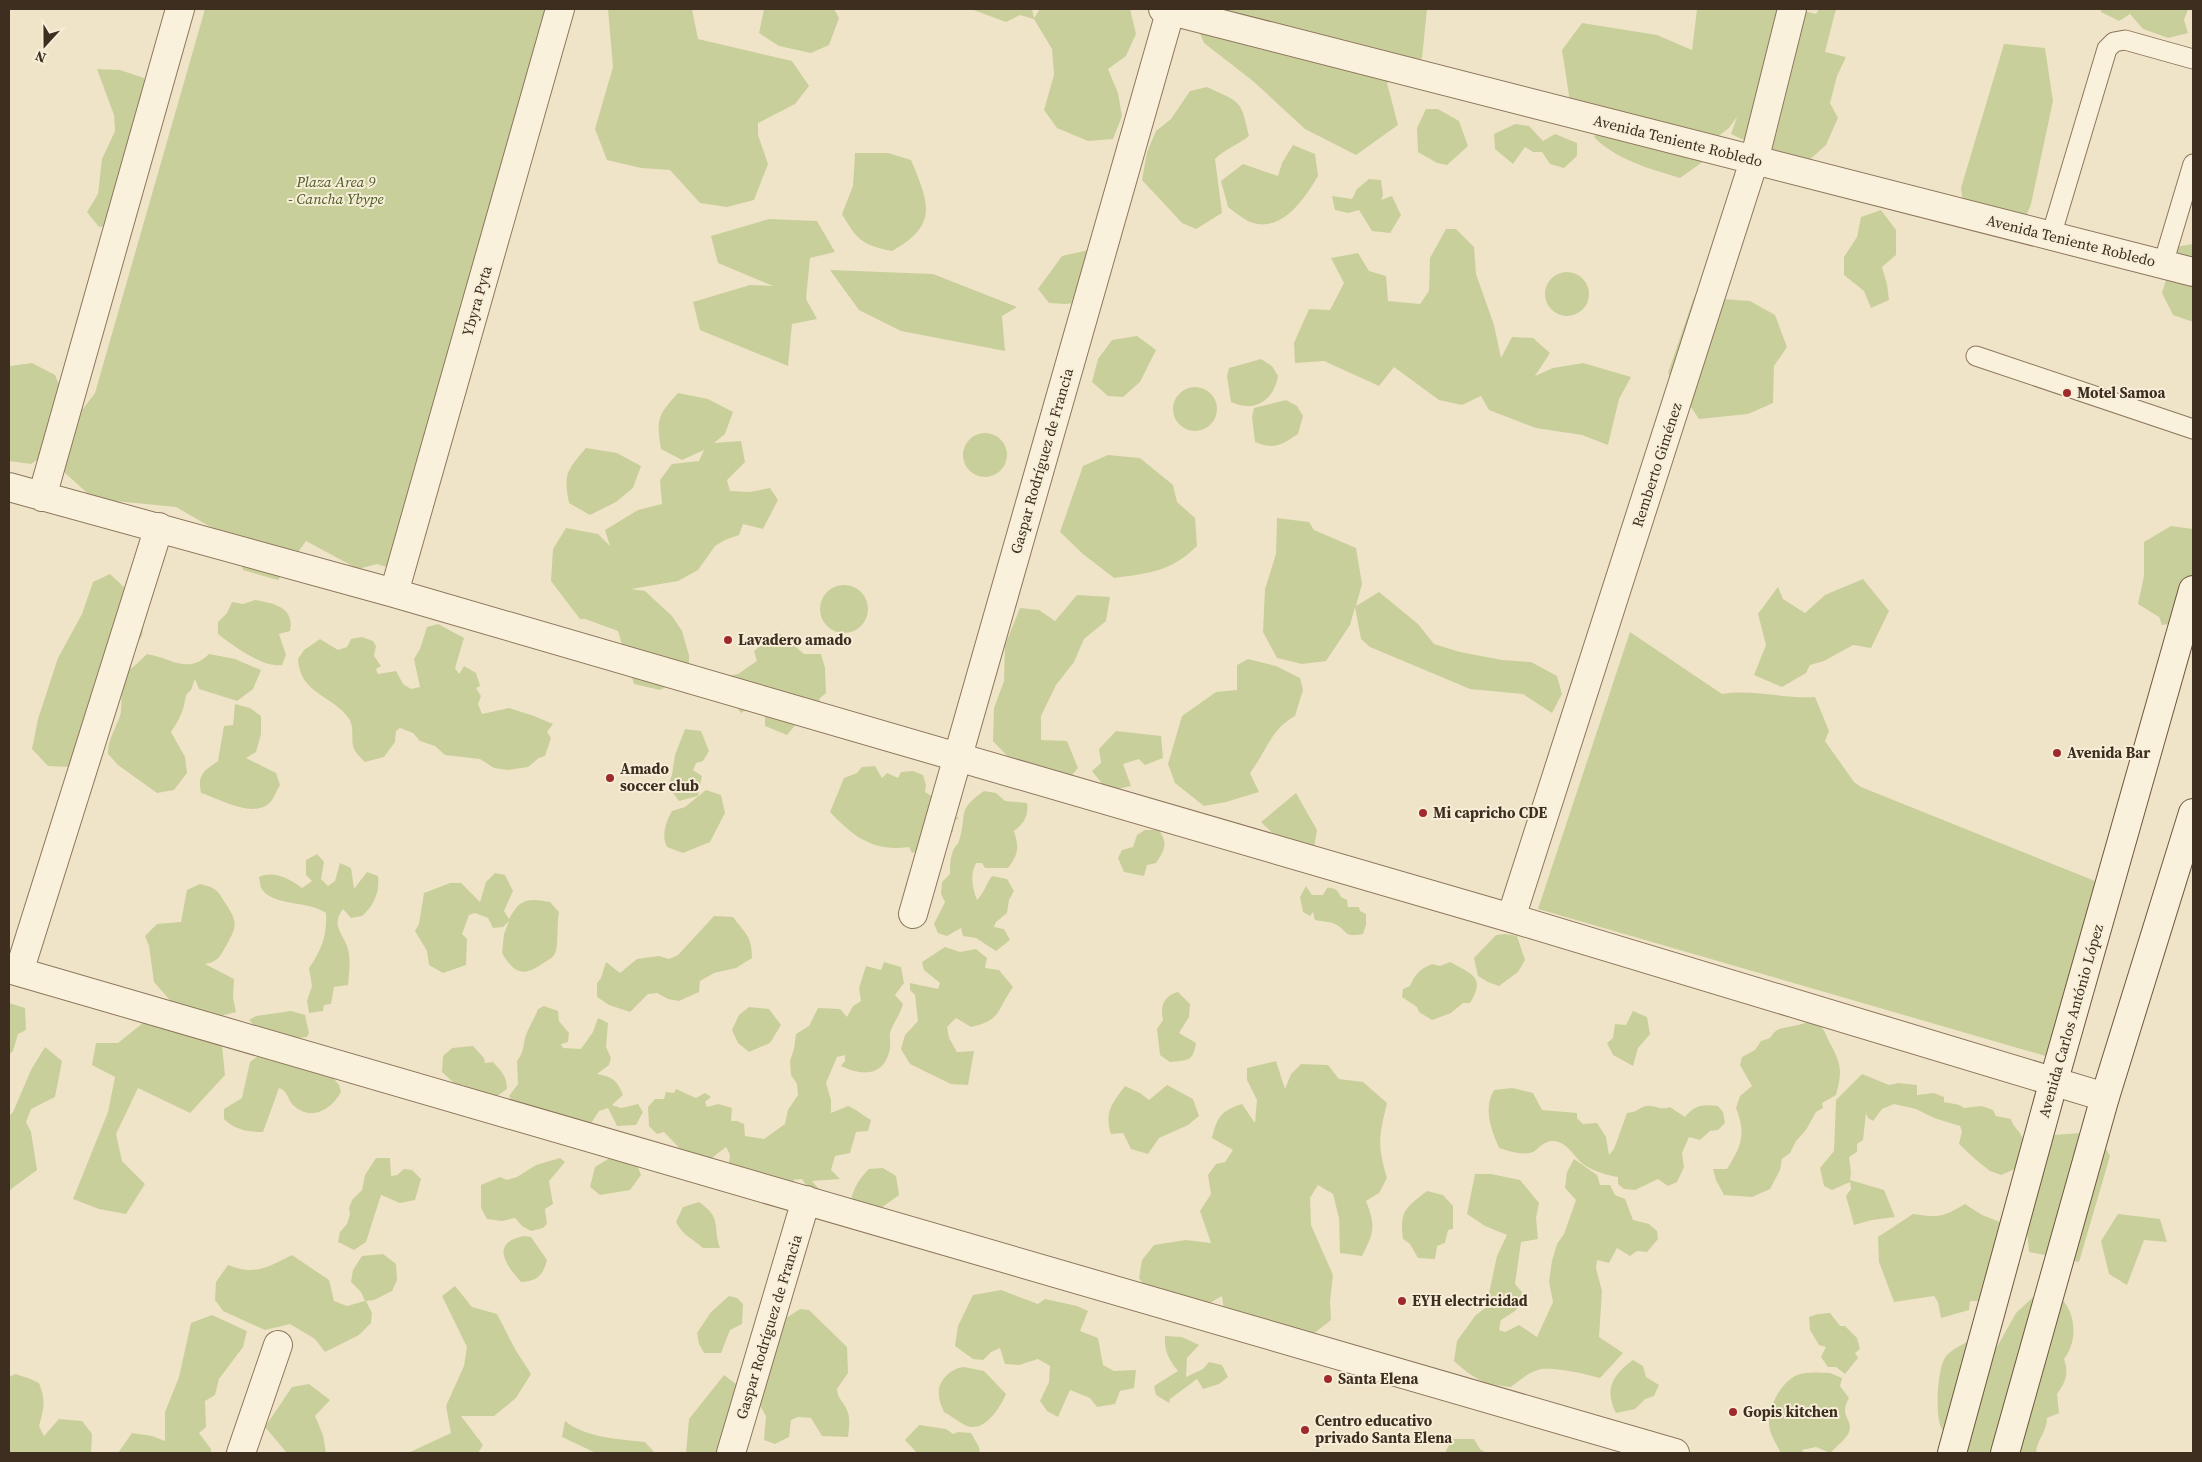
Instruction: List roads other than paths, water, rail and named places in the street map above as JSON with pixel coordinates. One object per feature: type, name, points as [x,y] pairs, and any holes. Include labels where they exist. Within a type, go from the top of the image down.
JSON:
[{"type":"street","points":[[42,497],[180,9]]},
{"type":"street","name":"Ybyra Pyta","points":[[394,593],[560,9]]},
{"type":"street","name":"Avenida Teniente Robledo","points":[[1168,9],[2193,272]]},
{"type":"street","name":"Gaspar Rodríguez de Francia","points":[[914,914],[1168,9]]},
{"type":"street","name":"Remberto Giménez","points":[[1511,918],[1754,160],[1792,9]]},
{"type":"street","points":[[9,487],[394,593],[958,757],[1511,918],[2054,1080],[2105,1097]]},
{"type":"street","points":[[159,527],[14,971],[1675,1453]]},
{"type":"street","name":"Avenida Carlos António López","points":[[1952,1453],[2054,1080],[2193,590]]},
{"type":"street","points":[[2005,1453],[2105,1097],[2193,813]]},
{"type":"street","name":"Gaspar Rodríguez de Francia","points":[[731,1453],[806,1200]]},
{"type":"street","points":[[241,1453],[278,1345]]},
{"type":"lane","points":[[2051,236],[2107,49],[2114,42],[2126,40],[2193,59]]},
{"type":"lane","points":[[2163,264],[2193,164]]},
{"type":"lane","points":[[1976,356],[2193,428]]},
{"type":"place","name":"Motel Samoa","points":[[2067,393]]},
{"type":"place","name":"Lavadero amado","points":[[728,640]]},
{"type":"place","name":"Avenida Bar","points":[[2057,753]]},
{"type":"place","name":"Amado soccer club","points":[[610,778]]},
{"type":"place","name":"Mi capricho CDE","points":[[1423,813]]},
{"type":"place","name":"EYH electricidad","points":[[1402,1301]]},
{"type":"place","name":"Santa Elena","points":[[1328,1379]]},
{"type":"place","name":"Gopis kitchen","points":[[1733,1412]]},
{"type":"place","name":"Centro educativo privado Santa Elena","points":[[1305,1430]]},
{"type":"park label","name":"Plaza Area 9 - Cancha Ybype","points":[[336,190]]}]
